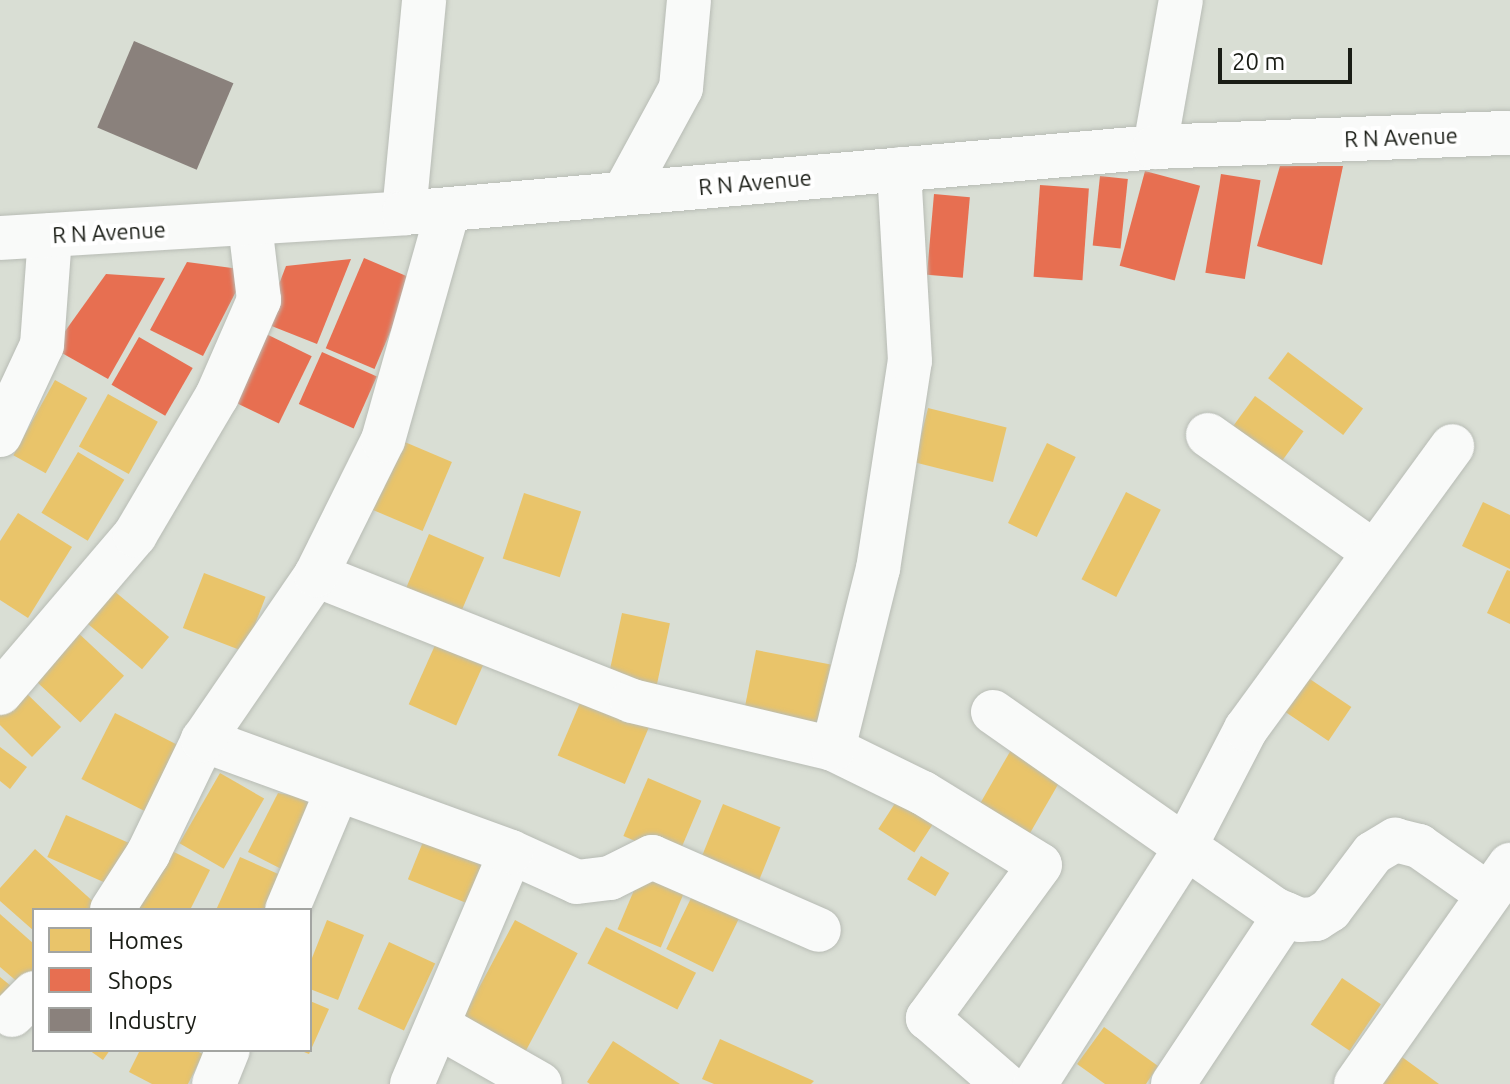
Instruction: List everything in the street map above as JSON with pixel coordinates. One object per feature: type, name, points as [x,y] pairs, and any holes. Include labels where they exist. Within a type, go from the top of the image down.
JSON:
[{"type":"street","points":[[404,213],[424,0]]},
{"type":"street","points":[[624,193],[681,88],[689,0]]},
{"type":"street","points":[[1155,147],[1181,0]]},
{"type":"street","name":"R N Avenue","points":[[0,238],[250,225],[448,210],[1155,147],[1510,133]]},
{"type":"street","points":[[833,749],[878,569],[910,361],[899,169]]},
{"type":"street","points":[[113,908],[148,854],[203,740],[316,575],[383,440],[448,210]]},
{"type":"street","points":[[0,693],[135,535],[217,396],[259,300],[250,225]]},
{"type":"street","points":[[0,435],[42,345],[50,235]]},
{"type":"street","points":[[1208,435],[1374,552]]},
{"type":"street","points":[[1035,1084],[1186,844],[1246,729],[1452,446]]},
{"type":"street","points":[[316,575],[632,701],[833,749],[923,793],[1040,865],[928,1018],[1004,1084]]},
{"type":"street","points":[[993,712],[1286,914],[1300,920],[1316,919],[1330,910],[1373,853],[1395,840],[1419,846],[1500,880],[1356,1084]]},
{"type":"street","points":[[203,740],[511,852],[577,882],[610,878],[652,857],[819,930]]},
{"type":"street","points":[[288,908],[337,791]]},
{"type":"street","points":[[412,1084],[511,852]]},
{"type":"street","points":[[1173,1084],[1286,914]]},
{"type":"street","points":[[438,1026],[540,1084]]},
{"type":"street","points":[[214,1084],[227,1052]]},
{"type":"building: Homes","points":[[1288,352],[1363,409],[1343,435],[1268,378]]},
{"type":"building: Homes","points":[[55,380],[87,398],[46,473],[13,455]]},
{"type":"building: Homes","points":[[108,394],[158,422],[129,474],[79,446]]},
{"type":"building: Homes","points":[[1255,396],[1304,431],[1275,471],[1226,436]]},
{"type":"building: Homes","points":[[928,408],[1007,428],[993,482],[914,462]]},
{"type":"building: Homes","points":[[393,437],[452,462],[423,531],[364,506]]},
{"type":"building: Homes","points":[[1047,443],[1076,457],[1037,537],[1008,523]]},
{"type":"building: Homes","points":[[78,452],[124,480],[88,541],[41,513]]},
{"type":"building: Homes","points":[[1126,492],[1161,510],[1116,597],[1082,579]]},
{"type":"building: Homes","points":[[524,493],[581,512],[560,577],[503,559]]},
{"type":"building: Homes","points":[[1483,502],[1510,515],[1510,569],[1462,546]]},
{"type":"building: Homes","points":[[18,513],[72,547],[28,618],[0,600],[0,541]]},
{"type":"building: Homes","points":[[429,534],[484,557],[458,619],[403,596]]},
{"type":"building: Homes","points":[[1507,570],[1510,571],[1510,624],[1487,613]]},
{"type":"building: Homes","points":[[204,573],[266,597],[244,652],[183,628]]},
{"type":"building: Homes","points":[[107,585],[169,637],[142,669],[80,617]]},
{"type":"building: Homes","points":[[622,613],[670,623],[654,697],[606,686]]},
{"type":"building: Homes","points":[[75,630],[124,676],[80,723],[31,677]]},
{"type":"building: Homes","points":[[440,634],[488,655],[456,725],[409,704]]},
{"type":"building: Homes","points":[[756,650],[831,665],[818,731],[743,717]]},
{"type":"building: Homes","points":[[1295,669],[1351,707],[1328,741],[1272,703]]},
{"type":"building: Homes","points":[[22,689],[61,727],[32,757],[0,725],[0,712]]},
{"type":"building: Homes","points":[[585,691],[652,720],[625,784],[558,755]]},
{"type":"building: Homes","points":[[115,713],[189,751],[155,817],[81,779]]},
{"type":"building: Homes","points":[[1015,743],[1065,772],[1026,840],[976,811]]},
{"type":"building: Homes","points":[[0,747],[27,767],[10,789],[0,781]]},
{"type":"building: Homes","points":[[220,773],[264,798],[224,869],[180,843]]},
{"type":"building: Homes","points":[[648,778],[701,801],[677,859],[623,836]]},
{"type":"building: Homes","points":[[905,788],[941,811],[914,853],[878,829]]},
{"type":"building: Homes","points":[[278,793],[326,801],[295,876],[248,852]]},
{"type":"building: Homes","points":[[723,804],[780,827],[756,888],[698,865]]},
{"type":"building: Homes","points":[[66,815],[139,848],[120,890],[47,857]]},
{"type":"building: Homes","points":[[427,832],[487,856],[468,904],[408,879]]},
{"type":"building: Homes","points":[[162,846],[210,870],[191,908],[132,908]]},
{"type":"building: Homes","points":[[35,849],[97,905],[95,908],[32,908],[32,929],[0,901],[0,888]]},
{"type":"building: Homes","points":[[921,856],[949,873],[935,896],[907,879]]},
{"type":"building: Homes","points":[[240,857],[294,881],[281,908],[217,908]]},
{"type":"building: Homes","points":[[646,862],[689,880],[661,948],[617,929]]},
{"type":"building: Homes","points":[[696,888],[743,911],[713,972],[666,949]]},
{"type":"building: Homes","points":[[0,914],[32,942],[32,984],[27,990],[0,967]]},
{"type":"building: Homes","points":[[327,920],[364,935],[338,1000],[312,990],[312,958]]},
{"type":"building: Homes","points":[[515,920],[578,953],[525,1053],[462,1020]]},
{"type":"building: Homes","points":[[606,927],[696,973],[677,1009],[587,964]]},
{"type":"building: Homes","points":[[389,942],[435,964],[404,1031],[358,1009]]},
{"type":"building: Homes","points":[[0,977],[17,991],[0,1011]]},
{"type":"building: Homes","points":[[1342,978],[1381,1004],[1350,1051],[1311,1024]]},
{"type":"building: Homes","points":[[312,1002],[329,1009],[312,1047]]},
{"type":"building: Homes","points":[[1104,1027],[1158,1066],[1146,1084],[1105,1084],[1077,1064]]},
{"type":"building: Homes","points":[[720,1039],[814,1081],[811,1084],[714,1084],[702,1079]]},
{"type":"building: Homes","points":[[613,1041],[680,1084],[590,1084],[587,1082]]},
{"type":"building: Homes","points":[[1387,1046],[1439,1084],[1360,1084]]},
{"type":"building: Homes","points":[[92,1052],[109,1052],[103,1060]]},
{"type":"building: Homes","points":[[139,1052],[203,1054],[188,1084],[152,1084],[129,1072]]},
{"type":"building: Shops","points":[[1280,166],[1343,166],[1322,265],[1257,246]]},
{"type":"building: Shops","points":[[1145,171],[1200,186],[1175,280],[1120,266]]},
{"type":"building: Shops","points":[[1221,174],[1261,180],[1245,279],[1205,273]]},
{"type":"building: Shops","points":[[1100,176],[1128,179],[1121,249],[1093,246]]},
{"type":"building: Shops","points":[[1040,185],[1089,188],[1082,280],[1034,277]]},
{"type":"building: Shops","points":[[934,194],[970,197],[963,278],[927,275]]},
{"type":"building: Shops","points":[[364,258],[413,279],[374,369],[326,348]]},
{"type":"building: Shops","points":[[351,259],[317,344],[264,323],[286,266]]},
{"type":"building: Shops","points":[[187,262],[247,270],[203,356],[150,330]]},
{"type":"building: Shops","points":[[106,274],[165,278],[108,379],[53,348]]},
{"type":"building: Shops","points":[[256,329],[312,356],[279,424],[223,396]]},
{"type":"building: Shops","points":[[139,337],[193,368],[165,416],[112,385]]},
{"type":"building: Shops","points":[[322,352],[377,376],[354,428],[299,404]]},
{"type":"building: Industry","points":[[134,41],[233,83],[197,170],[97,128]]}]
